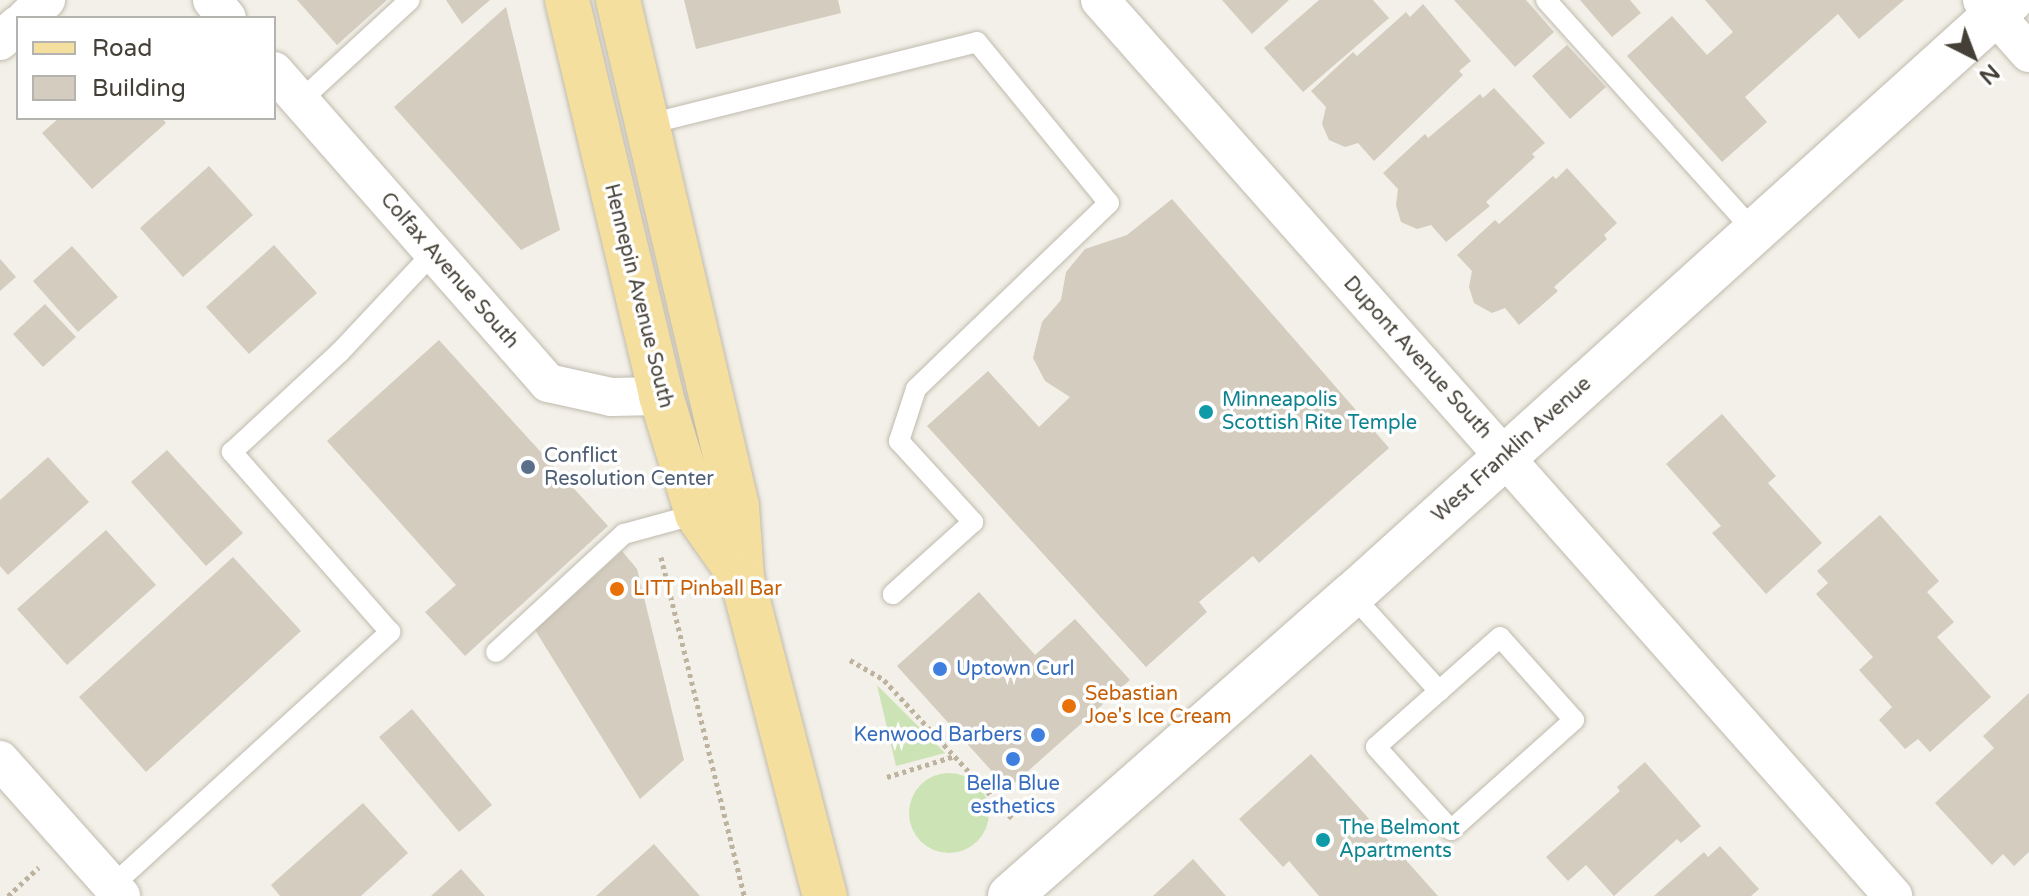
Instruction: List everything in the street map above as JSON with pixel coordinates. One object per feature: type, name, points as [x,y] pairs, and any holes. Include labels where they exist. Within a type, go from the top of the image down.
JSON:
[{"type":"main road","name":"Hennepin Avenue South","points":[[567,0],[661,396],[697,514],[742,578]]},
{"type":"main road","name":"Hennepin Avenue South","points":[[618,0],[737,506],[742,578],[825,896]]},
{"type":"street","points":[[28,16],[46,0]]},
{"type":"street","points":[[212,0],[225,16]]},
{"type":"street","name":"Dupont Avenue South","points":[[1100,0],[1893,896]]},
{"type":"street","points":[[1996,5],[2029,53]]},
{"type":"street","name":"West Franklin Avenue","points":[[1010,896],[1352,595],[1754,231],[1996,5]]},
{"type":"street","points":[[0,41],[16,27]]},
{"type":"street","name":"Colfax Avenue South","points":[[276,73],[548,383],[611,397],[661,396]]},
{"type":"street","points":[[0,760],[117,891]]},
{"type":"lane","points":[[300,101],[410,0]]},
{"type":"lane","points":[[1546,0],[1754,231]]},
{"type":"lane","points":[[649,124],[977,42],[1109,203],[916,389],[899,441],[973,522],[893,594]]},
{"type":"lane","points":[[117,891],[390,632],[232,452],[340,352],[433,253]]},
{"type":"lane","points":[[496,652],[624,534],[697,514]]},
{"type":"lane","points":[[1352,595],[1439,691]]},
{"type":"lane","points":[[1500,637],[1574,720],[1451,830],[1376,747],[1439,691],[1500,637]]},
{"type":"path","points":[[850,660],[884,680],[1012,818]]},
{"type":"path","points":[[887,777],[955,756]]},
{"type":"path","points":[[8,896],[39,867]]},
{"type":"green space","points":[[877,685],[945,753],[896,766]]},
{"type":"green space","points":[[949,773],[964,776],[977,785],[986,798],[989,813],[986,828],[977,841],[964,850],[949,853],[934,850],[921,841],[912,828],[909,813],[912,798],[921,785],[934,776]]},
{"type":"building","points":[[297,0],[387,0],[337,45]]},
{"type":"building","points":[[446,0],[490,0],[462,24]]},
{"type":"building","points":[[684,0],[838,0],[841,13],[696,49]]},
{"type":"building","points":[[1222,0],[1289,0],[1252,34]]},
{"type":"building","points":[[1319,0],[1373,0],[1389,18],[1303,92],[1264,48]]},
{"type":"building","points":[[1454,0],[1526,0],[1554,32],[1515,67]]},
{"type":"building","points":[[1580,0],[1630,0],[1641,13],[1612,37]]},
{"type":"building","points":[[1705,0],[1904,0],[1859,39],[1838,14],[1745,97],[1767,122],[1722,162],[1627,56],[1672,16],[1707,55],[1733,32]]},
{"type":"building","points":[[1423,4],[1471,61],[1459,71],[1463,75],[1374,161],[1358,143],[1345,147],[1329,140],[1322,124],[1326,107],[1311,91],[1353,52],[1357,56],[1406,12],[1410,17]]},
{"type":"building","points":[[506,7],[560,230],[521,250],[394,107]]},
{"type":"building","points":[[1567,45],[1606,87],[1570,119],[1532,76]]},
{"type":"building","points":[[1494,88],[1545,143],[1532,154],[1535,157],[1486,202],[1490,206],[1446,242],[1431,225],[1417,229],[1401,222],[1396,205],[1398,189],[1383,173],[1425,134],[1428,138],[1480,94],[1483,98]]},
{"type":"building","points":[[57,120],[164,120],[166,123],[92,189],[42,133]]},
{"type":"building","points":[[209,166],[253,215],[183,277],[140,228]]},
{"type":"building","points":[[1567,168],[1617,223],[1604,235],[1607,239],[1554,287],[1558,291],[1519,325],[1505,308],[1492,313],[1474,303],[1469,287],[1472,271],[1457,255],[1495,220],[1499,224],[1553,176],[1556,179]]},
{"type":"building","name":"Minneapolis Scottish Rite Temple","points":[[1172,199],[1389,448],[1259,563],[1253,556],[1199,602],[1207,612],[1146,667],[927,426],[988,371],[1039,427],[1070,397],[1045,381],[1033,358],[1042,322],[1061,300],[1066,272],[1085,249],[1127,235]]},
{"type":"building","points":[[274,245],[317,293],[249,354],[206,307]]},
{"type":"building","points":[[72,246],[118,297],[78,332],[33,281]]},
{"type":"building","points":[[0,259],[16,277],[0,291]]},
{"type":"building","points":[[45,304],[76,337],[43,367],[13,334]]},
{"type":"building","points":[[439,340],[608,526],[465,656],[425,612],[456,585],[327,441]]},
{"type":"building","points":[[1722,414],[1776,476],[1768,483],[1822,543],[1766,594],[1712,533],[1721,526],[1666,464]]},
{"type":"building","points":[[167,450],[243,533],[206,566],[131,482]]},
{"type":"building","points":[[48,457],[89,502],[8,575],[0,566],[0,500]]},
{"type":"building","points":[[1880,515],[1939,581],[1927,592],[1954,622],[1937,637],[1991,697],[1930,752],[1918,739],[1905,749],[1879,720],[1892,707],[1859,670],[1873,657],[1816,594],[1828,583],[1817,571]]},
{"type":"building","points":[[106,530],[156,585],[67,665],[17,609]]},
{"type":"building","points":[[622,551],[637,569],[684,760],[640,799],[535,630]]},
{"type":"building","points":[[233,557],[301,631],[146,772],[79,697]]},
{"type":"building","points":[[979,592],[1035,655],[1075,619],[1130,680],[1008,789],[897,666]]},
{"type":"building","points":[[2029,693],[2029,852],[2014,866],[2003,854],[1992,865],[1935,803],[1994,748],[1983,736]]},
{"type":"building","points":[[412,709],[492,805],[459,832],[379,737]]},
{"type":"building","name":"The Belmont Apartments","points":[[1311,754],[1438,896],[1319,896],[1289,861],[1283,867],[1239,819]]},
{"type":"building","points":[[1645,762],[1701,826],[1681,843],[1677,839],[1614,896],[1586,865],[1568,881],[1546,857],[1620,791],[1617,787]]},
{"type":"building","points":[[363,803],[408,853],[361,896],[280,896],[271,885]]},
{"type":"building","points":[[654,844],[700,896],[596,896]]},
{"type":"building","points":[[1720,846],[1759,889],[1751,896],[1654,896],[1704,852],[1708,857]]},
{"type":"building","points":[[1193,859],[1226,896],[1153,896]]},
{"type":"building","points":[[461,869],[485,896],[431,896]]},
{"type":"place","name":"Minneapolis Scottish Rite Temple","points":[[1206,412]]},
{"type":"place","name":"Conflict Resolution Center","points":[[528,467]]},
{"type":"place","name":"LITT Pinball Bar","points":[[617,589]]},
{"type":"place","name":"Uptown Curl","points":[[940,669]]},
{"type":"place","name":"Sebastian Joe's Ice Cream","points":[[1069,706]]},
{"type":"place","name":"Kenwood Barbers","points":[[1038,735]]},
{"type":"place","name":"Bella Blue esthetics","points":[[1013,759]]},
{"type":"place","name":"The Belmont Apartments","points":[[1323,840]]}]
